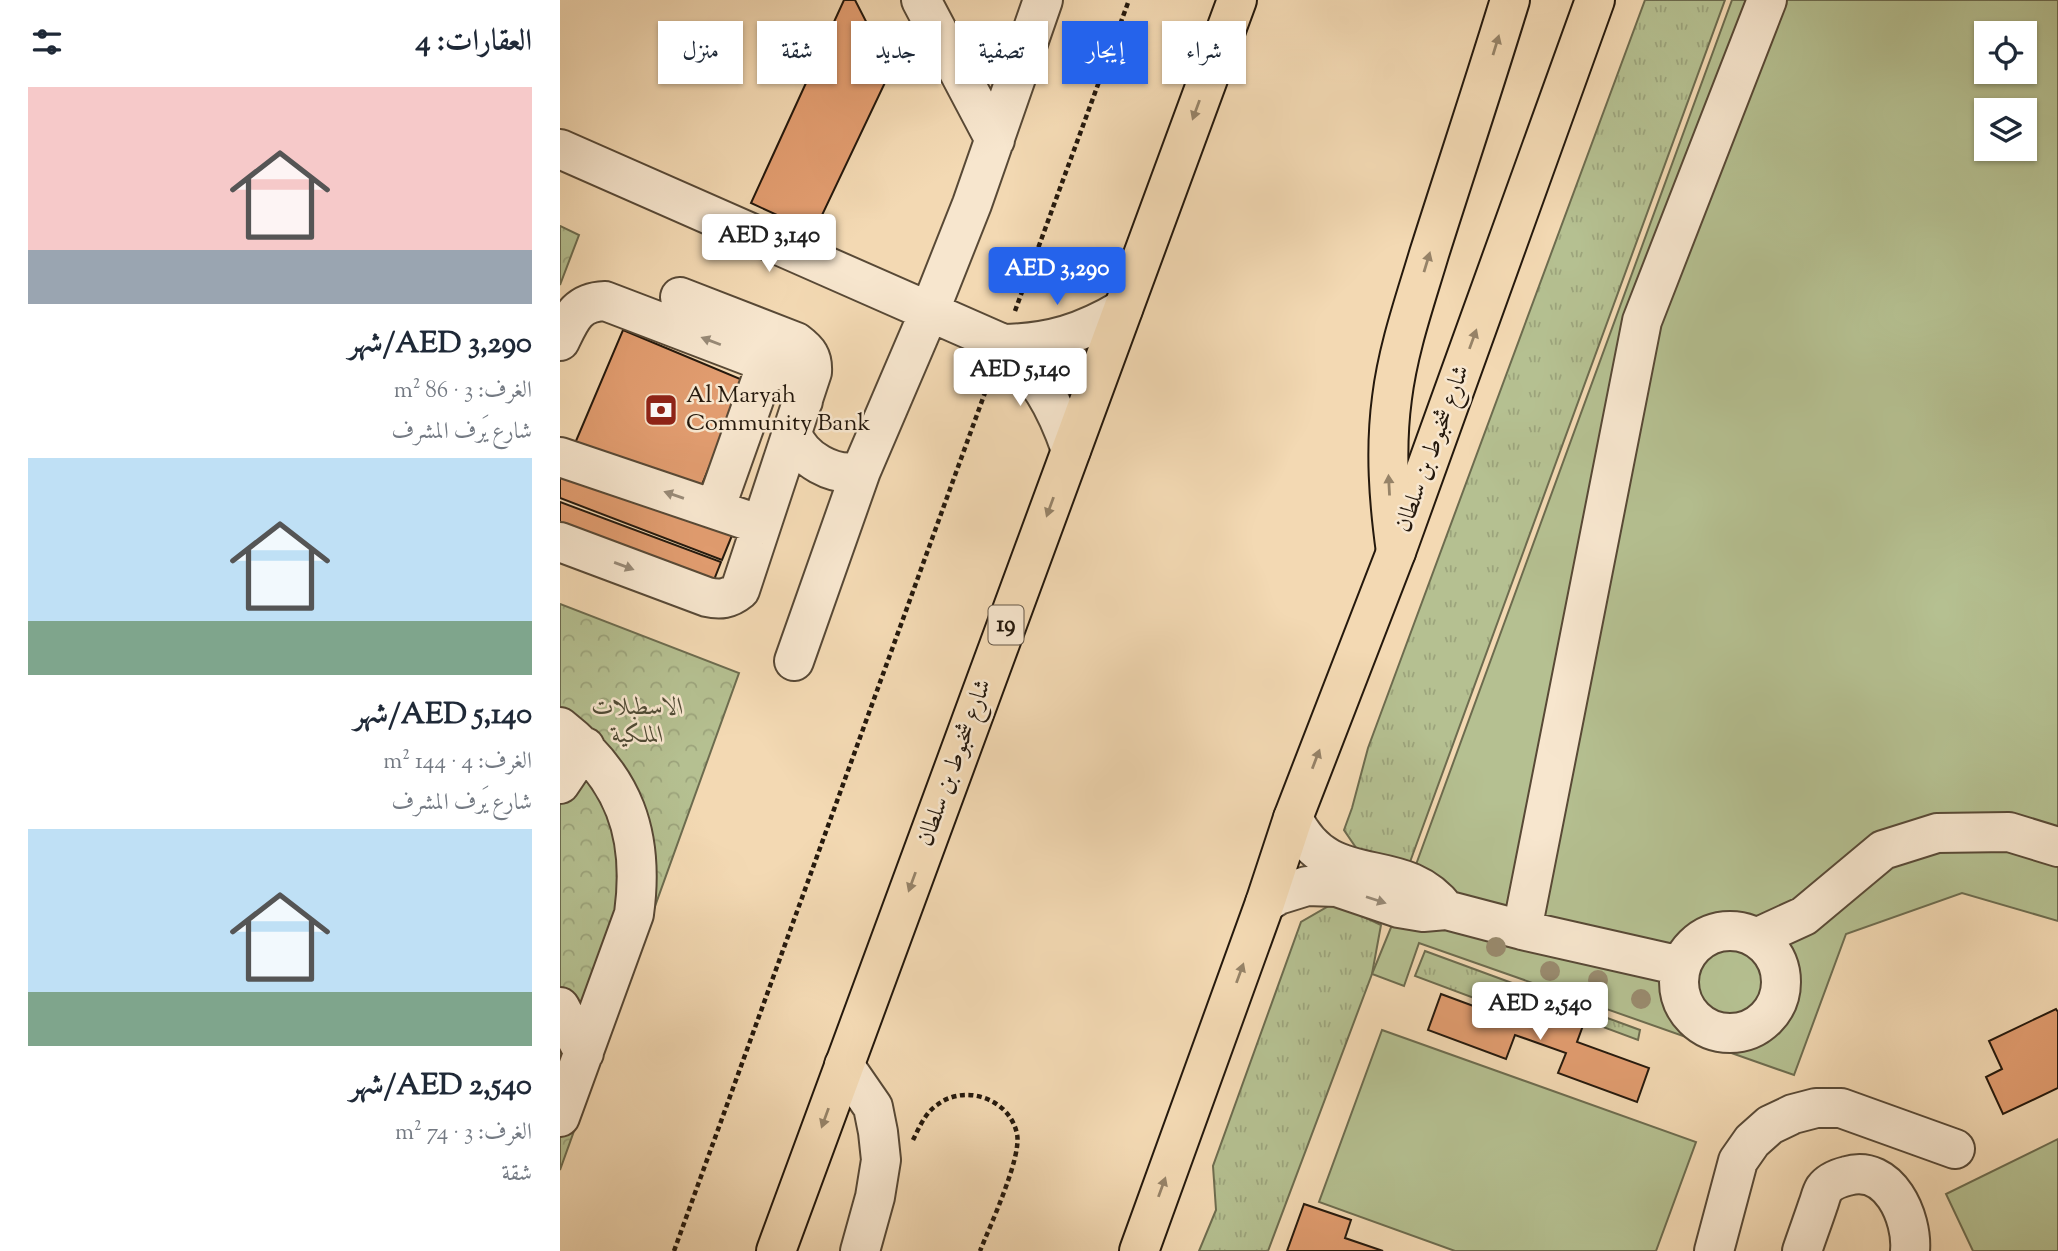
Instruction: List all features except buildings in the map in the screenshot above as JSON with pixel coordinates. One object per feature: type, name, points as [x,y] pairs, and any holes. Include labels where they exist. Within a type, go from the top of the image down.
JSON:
[{"type":"main road","name":"شارع شخبوط بن سلطان","points":[[776,1251],[1237,0]]},
{"type":"main road","points":[[1396,552],[1388,462],[1392,397],[1399,359],[1510,0]]},
{"type":"main road","name":"شارع شخبوط بن سلطان","points":[[1139,1251],[1265,903],[1293,818],[1396,552],[1595,0]]},
{"type":"street","points":[[921,0],[995,140]]},
{"type":"street","points":[[794,661],[857,483],[972,204],[1043,0]]},
{"type":"street","points":[[1522,930],[1642,321],[1768,0]]},
{"type":"street","points":[[560,149],[1003,344],[1022,361],[1038,381],[1052,403],[1071,450]]},
{"type":"street","points":[[560,542],[707,597],[726,598],[740,590],[798,417],[813,361],[805,348],[796,342],[680,297]]},
{"type":"street","points":[[560,341],[578,310],[596,301],[606,301],[786,370],[799,383],[798,417],[802,452],[809,458],[848,473],[857,483]]},
{"type":"street","points":[[1003,344],[1054,340],[1101,322],[1123,309]]},
{"type":"street","points":[[715,509],[767,363]]},
{"type":"street","points":[[560,457],[761,525]]},
{"type":"street","points":[[777,480],[795,472],[806,471],[844,485],[857,483]]},
{"type":"street","points":[[560,784],[573,737]]},
{"type":"street","points":[[560,1116],[634,914],[638,885],[637,854],[620,796],[605,770],[573,737]]},
{"type":"street","points":[[1293,818],[1308,842],[1329,860],[1410,881],[1431,892],[1446,910]]},
{"type":"street","points":[[1756,938],[1804,916],[1883,850],[1937,832],[2010,832],[2058,847]]},
{"type":"street","points":[[1265,903],[1292,889],[1322,885],[1337,887],[1410,910],[1446,910],[1681,966]]},
{"type":"street","points":[[1781,986],[1779,966],[1770,951],[1756,938],[1734,931],[1715,933],[1691,949],[1681,966],[1678,986],[1683,1005],[1695,1021],[1712,1031],[1730,1034],[1759,1024],[1771,1013],[1779,999],[1804,916]]},
{"type":"street","points":[[560,1007],[584,1053]]},
{"type":"street","points":[[844,1065],[873,1107],[881,1160],[875,1198],[860,1251]]},
{"type":"street","points":[[1714,1251],[1738,1161],[1752,1141],[1770,1125],[1793,1114],[1816,1108],[1841,1108],[1955,1149]]},
{"type":"street","points":[[1802,1251],[1825,1188],[1837,1178],[1852,1174],[1868,1175],[1882,1182],[1893,1193],[1903,1207],[1909,1223],[1910,1251]]},
{"type":"path","points":[[674,1251],[1129,0]]},
{"type":"path","points":[[911,1144],[923,1119],[937,1104],[955,1095],[975,1094],[994,1101],[1009,1115],[1017,1134],[1017,1154],[980,1251]]},
{"type":"green space","points":[[1645,0],[1725,0],[1410,862],[1361,855],[1344,830],[1368,748]]},
{"type":"green space","points":[[1732,0],[2058,0],[2058,921],[1962,893],[1846,934],[1794,1075],[1419,943],[1404,986],[1372,974],[1410,881]]},
{"type":"green space","points":[[560,226],[579,235],[560,285]]},
{"type":"green space","name":"الاسطبلات الملكية","points":[[560,604],[739,673],[560,1170]]},
{"type":"green space","points":[[1334,903],[1381,925],[1372,974],[1268,1251],[1199,1251],[1216,1210],[1213,1166],[1301,922]]},
{"type":"green space","points":[[1425,951],[1640,1030],[1638,1040],[1520,996],[1514,1013],[1415,976]]},
{"type":"green space","points":[[1382,1030],[1696,1142],[1656,1251],[1455,1251],[1319,1202]]},
{"type":"green space","points":[[2058,1139],[2058,1251],[1973,1251],[1946,1194]]},
{"type":"place","name":"Al Maryah Community Bank","points":[[661,410]]}]
